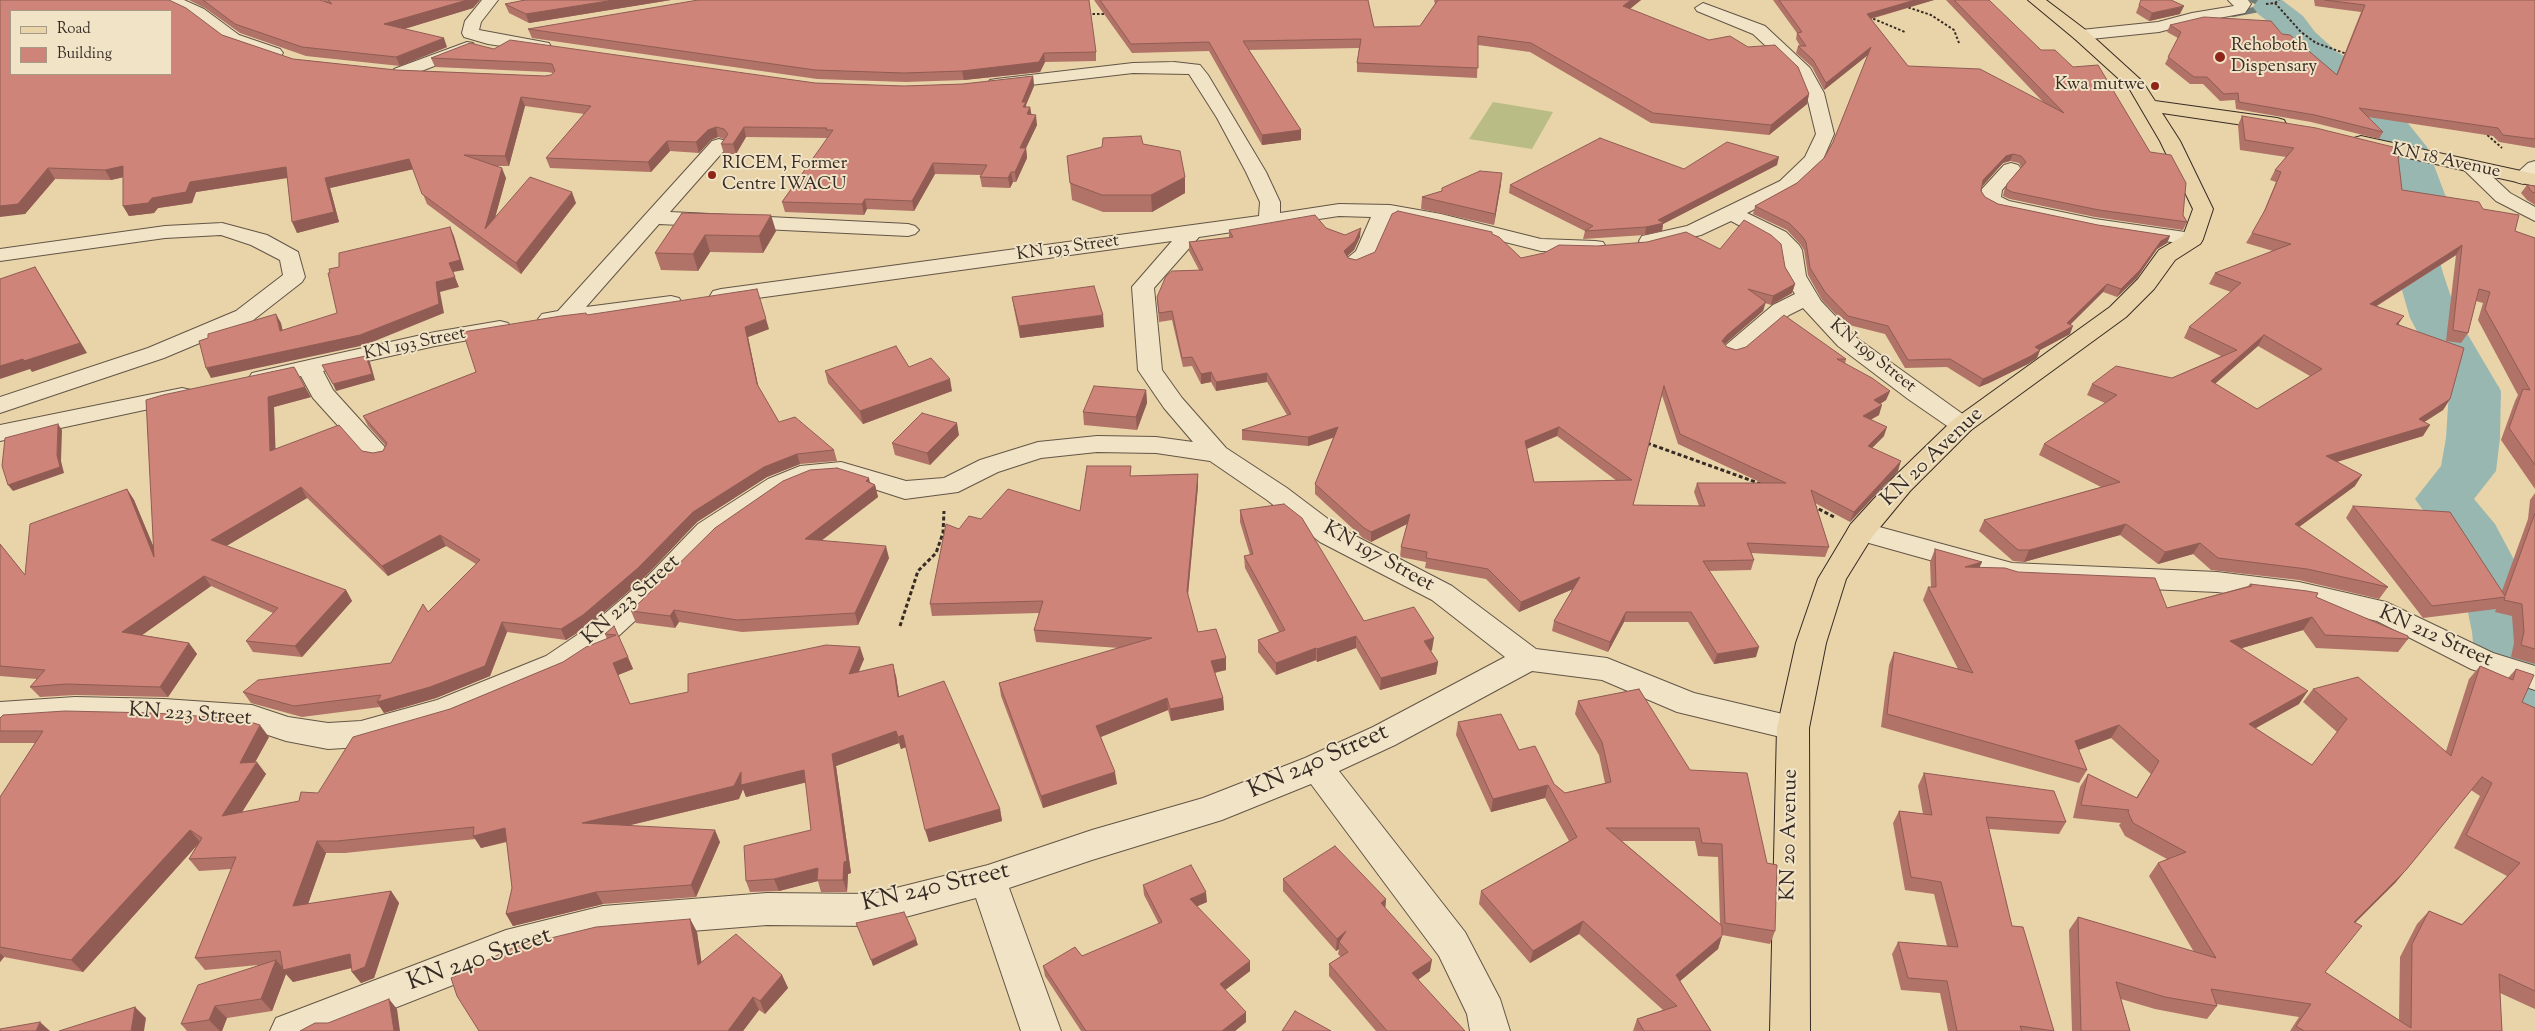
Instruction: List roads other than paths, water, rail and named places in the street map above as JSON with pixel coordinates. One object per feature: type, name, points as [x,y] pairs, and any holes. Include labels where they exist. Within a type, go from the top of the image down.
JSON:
[{"type":"main road","points":[[2036,0],[2081,35],[2136,85],[2150,106],[2203,208],[2192,239]]},
{"type":"main road","points":[[2150,106],[2293,127]]},
{"type":"main road","name":"KN 18 Avenue","points":[[2340,137],[2415,156],[2471,167],[2531,175]]},
{"type":"main road","name":"KN 20 Avenue","points":[[1790,1031],[1793,728],[1811,643],[1832,579],[1861,531],[1901,485],[1962,425],[2118,312],[2146,284],[2167,255],[2192,239]]},
{"type":"street","points":[[170,0],[198,12],[233,39],[286,58]]},
{"type":"street","points":[[490,0],[474,21],[470,33],[488,39],[564,50]]},
{"type":"street","points":[[2081,35],[2159,27],[2192,18],[2239,10],[2243,4],[2236,0]]},
{"type":"street","points":[[984,85],[1133,68],[1174,67],[1194,70],[1202,79],[1256,172],[1270,202],[1269,220],[1339,210],[1384,211],[1441,220],[1541,245],[1625,244],[1694,231],[1787,185],[1814,160],[1825,134],[1816,94],[1804,72],[1759,30],[1703,8]]},
{"type":"street","points":[[400,73],[488,39],[532,30]]},
{"type":"street","points":[[382,72],[442,74]]},
{"type":"street","points":[[566,317],[719,145]]},
{"type":"street","points":[[2471,167],[2502,197],[2535,215]]},
{"type":"street","points":[[2011,169],[1992,189],[1990,199],[2003,206],[2095,225],[2192,239]]},
{"type":"street","points":[[1356,260],[1365,255],[1384,211]]},
{"type":"street","name":"KN 199 Street","points":[[1732,213],[1778,238],[1791,250],[1795,276],[1807,297],[1812,305],[1846,341],[1916,394],[1962,425]]},
{"type":"street","points":[[654,218],[908,230]]},
{"type":"street","name":"KN 193 Street","points":[[237,383],[435,339],[566,317],[1269,220]]},
{"type":"street","points":[[0,255],[164,232],[222,229],[259,240],[290,257],[294,277],[275,294],[244,316],[156,353],[0,405]]},
{"type":"street","name":"KN 197 Street","points":[[1192,232],[1143,287],[1150,370],[1173,404],[1217,454],[1276,494],[1330,535],[1442,593],[1528,659]]},
{"type":"street","points":[[1734,350],[1781,310],[1807,297]]},
{"type":"street","points":[[309,367],[322,393],[378,454]]},
{"type":"street","points":[[0,433],[199,391]]},
{"type":"street","name":"KN 223 Street","points":[[0,714],[75,709],[164,711],[252,717],[286,729],[328,736],[361,734],[444,710],[557,664],[600,635],[648,593],[708,531],[777,485],[809,472],[840,470],[905,490],[949,486],[989,466],[1038,450],[1097,444],[1156,445],[1217,454]]},
{"type":"street","name":"KN 212 Street","points":[[1861,531],[2012,573],[2073,574],[2146,580],[2218,582],[2299,592],[2386,612],[2482,661],[2535,678]]},
{"type":"street","points":[[1528,659],[1607,669],[1688,704],[1793,728]]},
{"type":"street","name":"KN 240 Street","points":[[290,1031],[519,942],[603,922],[767,908],[872,910],[988,880],[1092,845],[1210,810],[1317,767],[1384,736],[1528,659]]},
{"type":"street","points":[[1317,767],[1452,944],[1486,1012],[1490,1031]]},
{"type":"street","points":[[988,880],[1041,1031]]},
{"type":"waterway","points":[[2233,14],[2270,7],[2253,0]]},
{"type":"waterway","points":[[2270,7],[2291,23],[2303,39],[2324,60],[2336,67],[2407,147],[2430,213],[2414,251],[2420,273],[2434,318],[2475,391],[2473,438],[2468,471],[2443,499],[2474,538],[2489,569],[2503,632],[2507,664],[2535,702]]},
{"type":"waterway","points":[[2475,391],[2495,389]]},
{"type":"place","name":"Rehoboth Dispensary","points":[[2220,57]]},
{"type":"place","name":"Kwa mutwe","points":[[2155,86]]},
{"type":"place","name":"RICEM, Former Centre IWACU","points":[[712,175]]}]
